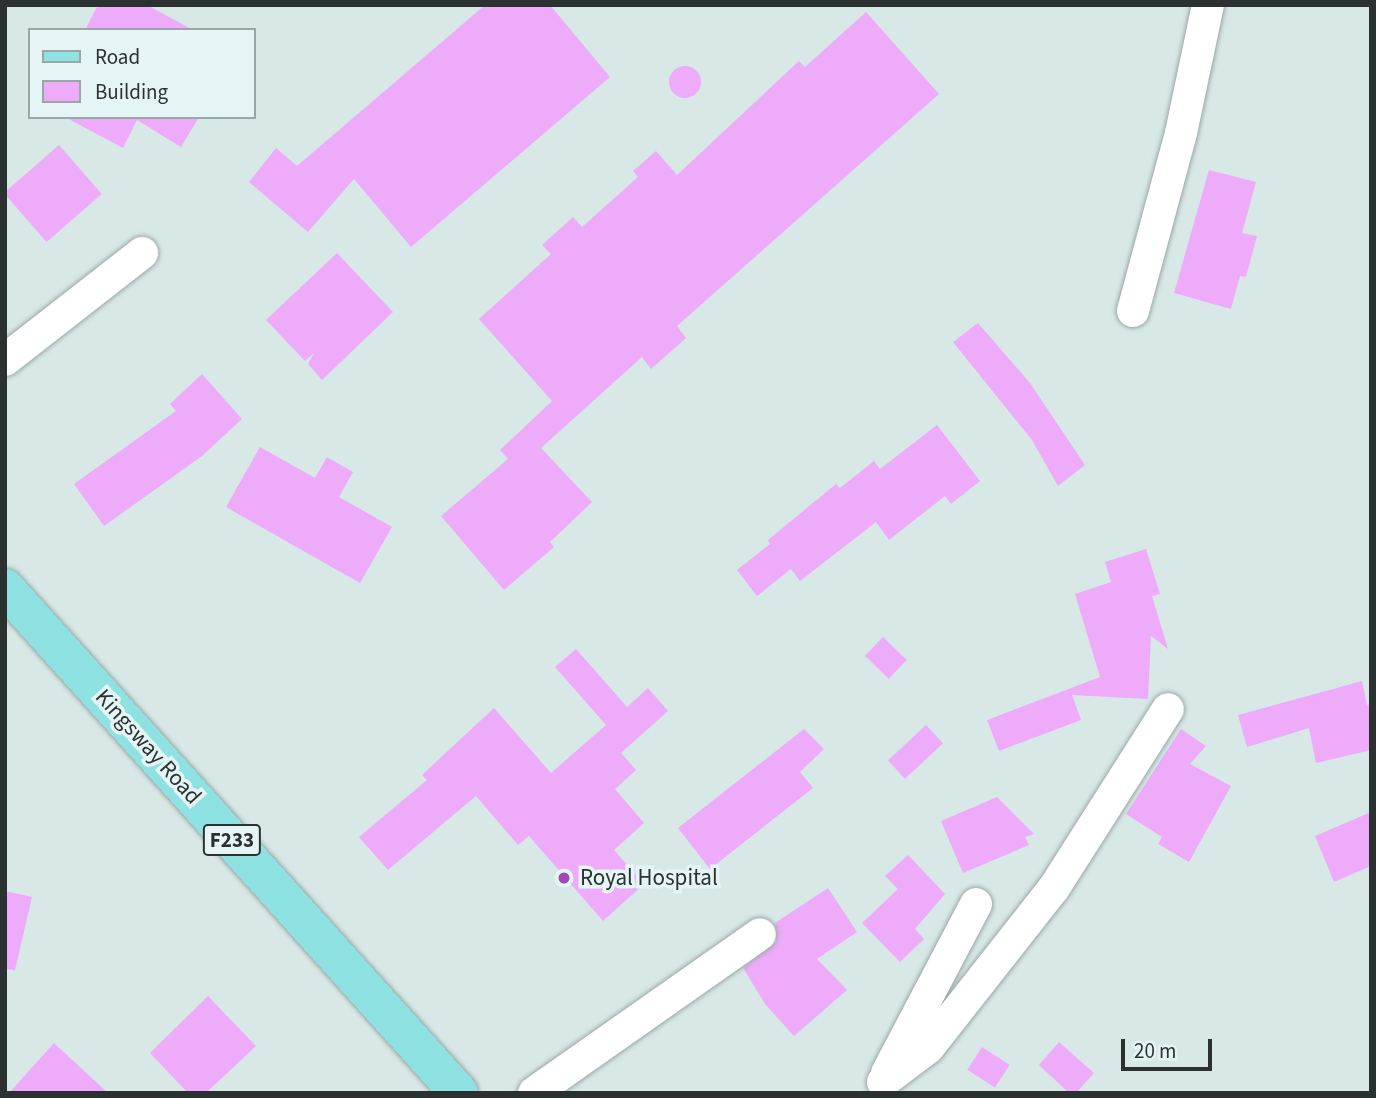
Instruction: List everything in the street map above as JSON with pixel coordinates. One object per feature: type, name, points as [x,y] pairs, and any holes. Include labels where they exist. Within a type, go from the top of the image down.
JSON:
[{"type":"main road","name":"Kingsway Road","points":[[5,588],[458,1093]]},
{"type":"street","points":[[1133,312],[1181,134],[1208,5]]},
{"type":"street","points":[[5,360],[142,253]]},
{"type":"street","points":[[877,1087],[928,1048],[1054,888],[1168,709]]},
{"type":"street","points":[[877,1087],[976,904]]},
{"type":"street","points":[[534,1093],[760,934]]},
{"type":"building","points":[[98,5],[147,5],[189,28],[86,28]]},
{"type":"building","points":[[485,5],[550,5],[610,77],[411,247],[354,179],[308,232],[249,182],[276,148],[297,166]]},
{"type":"building","points":[[866,12],[939,94],[677,326],[686,338],[651,369],[642,357],[541,448],[592,502],[550,542],[554,547],[504,590],[441,516],[508,459],[500,450],[552,401],[479,319],[551,254],[542,245],[573,217],[582,227],[638,177],[633,171],[656,151],[677,175],[799,61],[805,67]]},
{"type":"building","points":[[685,66],[696,71],[701,82],[696,93],[685,98],[674,93],[669,82],[674,71]]},
{"type":"building","points":[[69,119],[198,119],[181,147],[137,120],[123,148]]},
{"type":"building","points":[[59,145],[102,194],[47,242],[5,192]]},
{"type":"building","points":[[1209,170],[1256,182],[1242,233],[1257,236],[1246,277],[1240,276],[1231,309],[1174,293]]},
{"type":"building","points":[[337,253],[393,312],[322,380],[308,364],[314,353],[305,361],[266,320]]},
{"type":"building","points":[[978,323],[1030,383],[1085,465],[1058,486],[1032,440],[953,342]]},
{"type":"building","points":[[202,374],[242,419],[202,456],[104,526],[74,484],[176,411],[170,404]]},
{"type":"building","points":[[937,425],[980,481],[951,504],[945,496],[889,540],[876,522],[800,581],[791,569],[757,596],[737,570],[770,544],[768,540],[836,484],[840,488],[874,461],[880,469]]},
{"type":"building","points":[[260,447],[315,478],[327,457],[353,472],[339,497],[392,527],[360,583],[226,507]]},
{"type":"building","points":[[1146,549],[1160,594],[1152,596],[1168,649],[1151,636],[1148,699],[1072,695],[1081,720],[999,751],[987,720],[1100,677],[1075,594],[1111,582],[1105,562]]},
{"type":"building","points":[[883,637],[907,660],[889,679],[865,656]]},
{"type":"building","points":[[576,649],[627,707],[648,688],[668,711],[621,753],[636,770],[615,789],[644,823],[614,850],[644,884],[603,921],[529,836],[518,845],[476,796],[388,870],[359,837],[427,780],[422,775],[494,708],[551,773],[606,725],[555,667]]},
{"type":"building","points":[[1362,681],[1367,705],[1371,704],[1371,750],[1316,763],[1309,728],[1247,747],[1238,715]]},
{"type":"building","points":[[926,725],[943,743],[905,779],[888,760]]},
{"type":"building","points":[[804,729],[824,749],[800,772],[813,788],[710,869],[678,828]]},
{"type":"building","points":[[1181,729],[1206,746],[1190,764],[1231,786],[1189,862],[1158,844],[1162,837],[1126,814]]},
{"type":"building","points":[[997,797],[1034,834],[1025,837],[1029,845],[963,873],[941,821]]},
{"type":"building","points":[[1371,812],[1371,866],[1334,882],[1315,836]]},
{"type":"building","points":[[908,855],[945,894],[915,929],[924,939],[900,962],[862,923],[898,889],[885,876]]},
{"type":"building","points":[[828,888],[857,932],[817,959],[847,990],[794,1036],[765,1004],[743,968],[776,942],[775,923]]},
{"type":"building","points":[[5,891],[32,897],[15,970],[5,969]]},
{"type":"building","points":[[208,996],[256,1046],[206,1093],[188,1093],[150,1053]]},
{"type":"building","points":[[1059,1042],[1094,1073],[1076,1093],[1069,1093],[1039,1065]]},
{"type":"building","points":[[54,1043],[108,1093],[9,1093]]},
{"type":"building","points":[[982,1047],[1010,1065],[995,1088],[967,1070]]},
{"type":"place","name":"Royal Hospital","points":[[564,878]]}]
